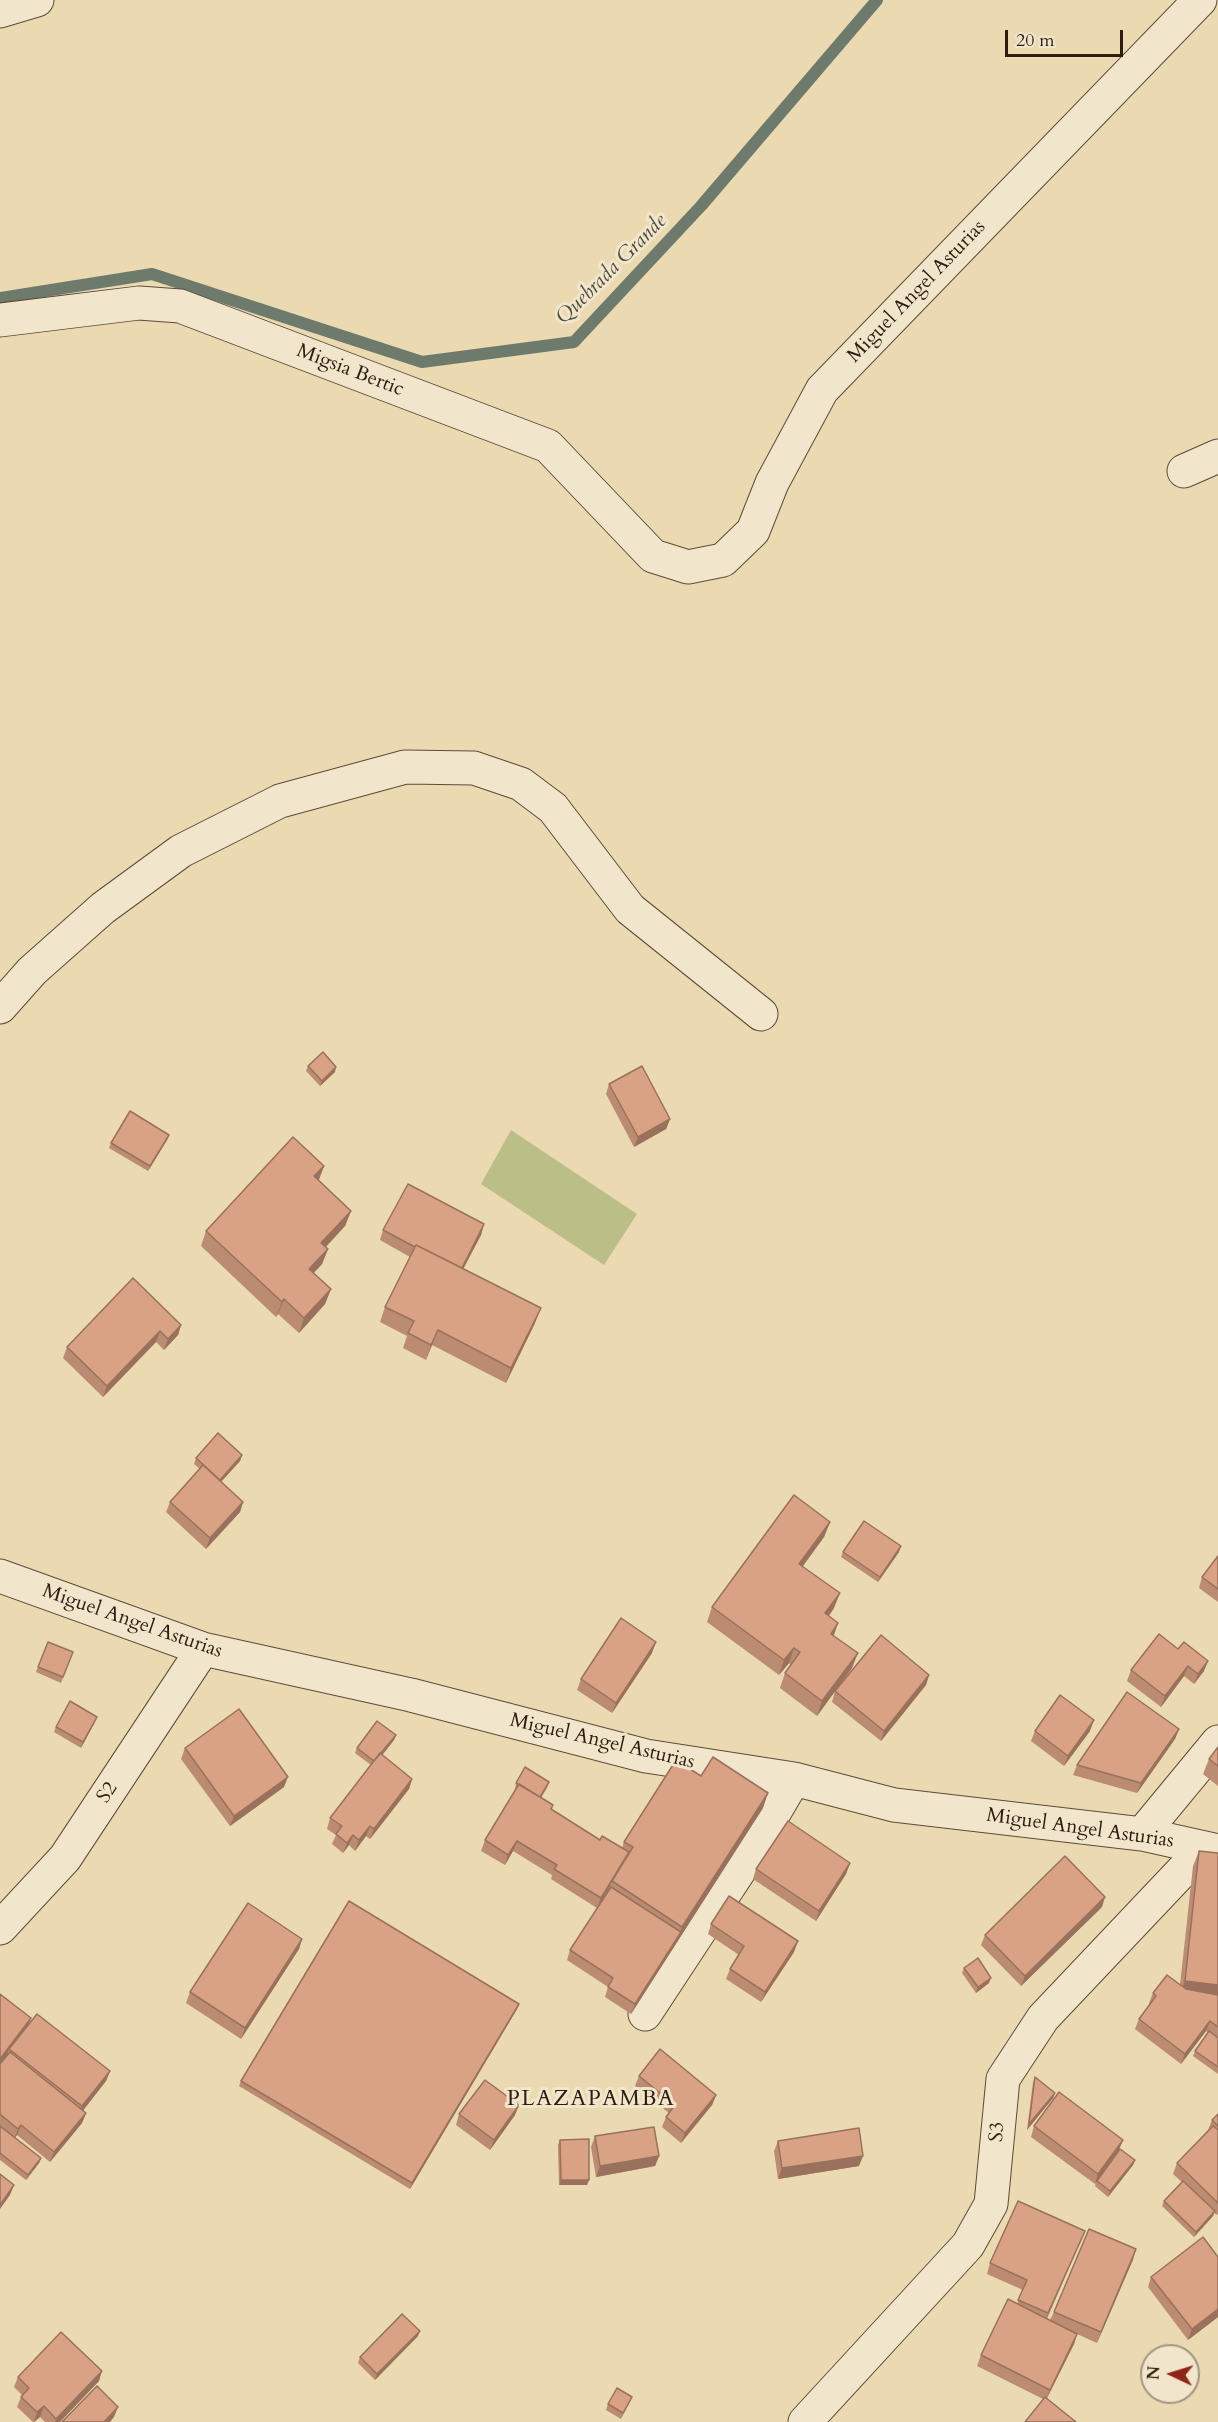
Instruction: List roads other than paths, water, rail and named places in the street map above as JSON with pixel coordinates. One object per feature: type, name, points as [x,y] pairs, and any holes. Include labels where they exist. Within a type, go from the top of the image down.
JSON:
[{"type":"street","points":[[0,11],[37,0]]},
{"type":"street","name":"Miguel Angel Asturias","points":[[653,556],[688,567],[723,560],[753,531],[772,483],[822,390],[1200,0]]},
{"type":"street","name":"Migsia Bertic","points":[[0,320],[139,303],[180,306],[548,446],[653,556]]},
{"type":"street","points":[[1184,471],[1218,456]]},
{"type":"street","points":[[0,1007],[32,970],[103,908],[181,851],[280,801],[405,767],[474,768],[521,784],[553,808],[630,909],[761,1014]]},
{"type":"street","name":"Miguel Angel Asturias","points":[[0,1576],[203,1649],[411,1695],[646,1756],[794,1779],[894,1805],[1142,1834],[1211,1850]]},
{"type":"street","name":"S2","points":[[0,1928],[64,1858],[203,1649]]},
{"type":"street","points":[[1142,1834],[1218,1742]]},
{"type":"street","points":[[645,2014],[747,1859],[794,1779]]},
{"type":"street","name":"S3","points":[[805,2422],[968,2245],[991,2204],[1003,2079],[1043,2018],[1211,1850]]},
{"type":"waterway","name":"Quebrada Grande","points":[[0,298],[152,274],[422,362],[574,342],[701,206],[877,0]]},
{"type":"district","name":"PLAZAPAMBA","points":[[591,2100]]}]
